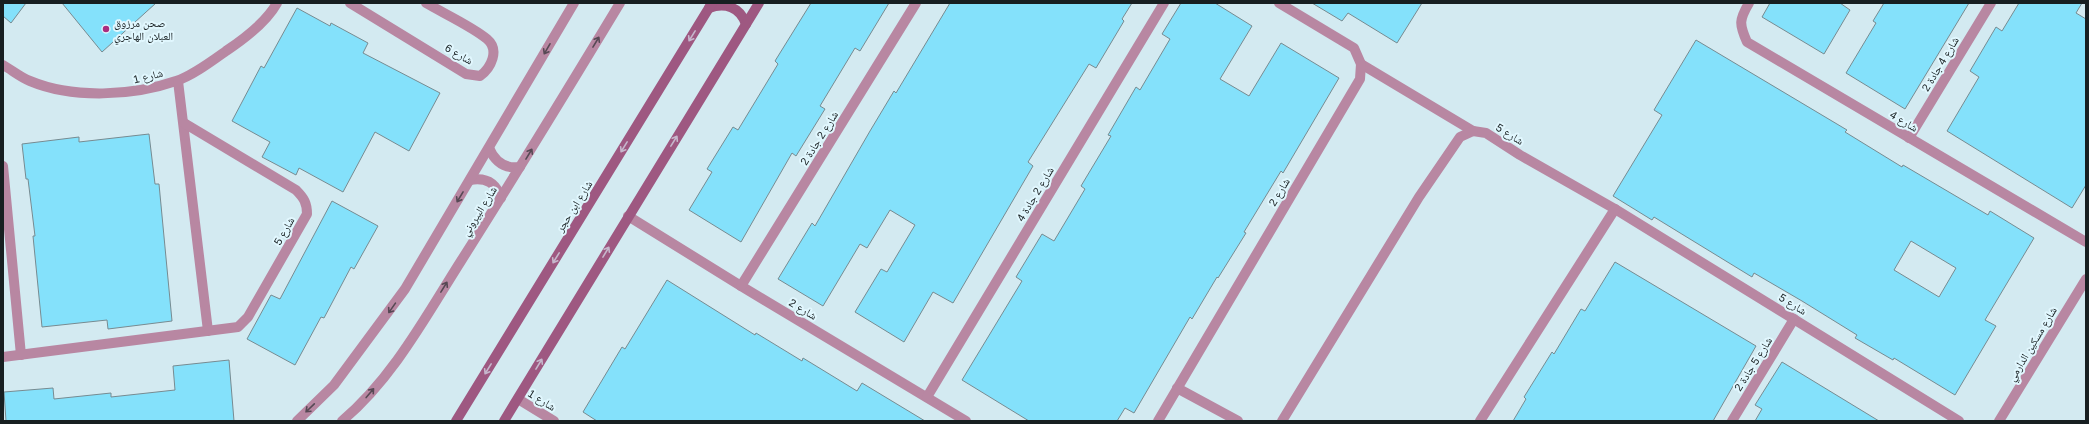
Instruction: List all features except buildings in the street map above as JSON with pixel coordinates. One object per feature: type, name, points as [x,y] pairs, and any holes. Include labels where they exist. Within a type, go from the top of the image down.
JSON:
[{"type":"main road","points":[[504,421],[759,3]]},
{"type":"main road","points":[[711,6],[719,5],[734,7],[743,16],[746,24]]},
{"type":"main road","name":"شارع ابن حجر","points":[[456,421],[711,6]]},
{"type":"street","name":"شارع 1","points":[[3,65],[30,80],[47,86],[95,94],[135,92],[178,81],[244,39],[277,3]]},
{"type":"street","name":"شارع 6","points":[[350,3],[466,74],[480,76],[486,72],[490,67],[493,52],[487,40],[426,3]]},
{"type":"street","points":[[297,421],[334,385],[372,336],[405,289],[574,3]]},
{"type":"street","name":"شارع البيروني","points":[[342,421],[356,409],[395,363],[501,198],[620,3]]},
{"type":"street","name":"شارع 2 جادة 2","points":[[741,286],[916,3]]},
{"type":"street","name":"شارع 2 جادة 4","points":[[927,397],[1164,3]]},
{"type":"street","points":[[1279,3],[1354,48],[1361,64]]},
{"type":"street","name":"شارع 4","points":[[1749,3],[1740,18],[1741,29],[1747,42],[2086,242]]},
{"type":"street","name":"شارع 4 جادة 2","points":[[1909,138],[1991,3]]},
{"type":"street","name":"شارع 2","points":[[1158,421],[1360,79],[1361,64]]},
{"type":"street","name":"شارع 5","points":[[1361,64],[1474,131],[1486,133],[1615,209],[1959,421]]},
{"type":"street","points":[[178,81],[208,331]]},
{"type":"street","name":"شارع 5","points":[[3,357],[238,327],[248,317],[307,214],[307,205],[296,190],[184,123]]},
{"type":"street","points":[[1282,421],[1418,197],[1460,137],[1474,131]]},
{"type":"street","points":[[489,148],[492,156],[504,166],[520,167]]},
{"type":"street","points":[[3,166],[21,355]]},
{"type":"street","points":[[470,180],[486,180],[493,184],[501,198]]},
{"type":"street","points":[[1480,421],[1615,209]]},
{"type":"street","name":"شارع 2","points":[[628,216],[741,286],[966,421]]},
{"type":"street","name":"شارع مسكين الدارمي","points":[[1999,421],[2086,279]]},
{"type":"street","name":"شارع 5 جادة 2","points":[[1732,421],[1794,319]]},
{"type":"street","points":[[1177,388],[1238,421]]},
{"type":"street","name":"شارع 1","points":[[518,399],[554,421]]},
{"type":"place","name":"صحن مرزوق العبلان الهاجري","points":[[106,29]]}]
